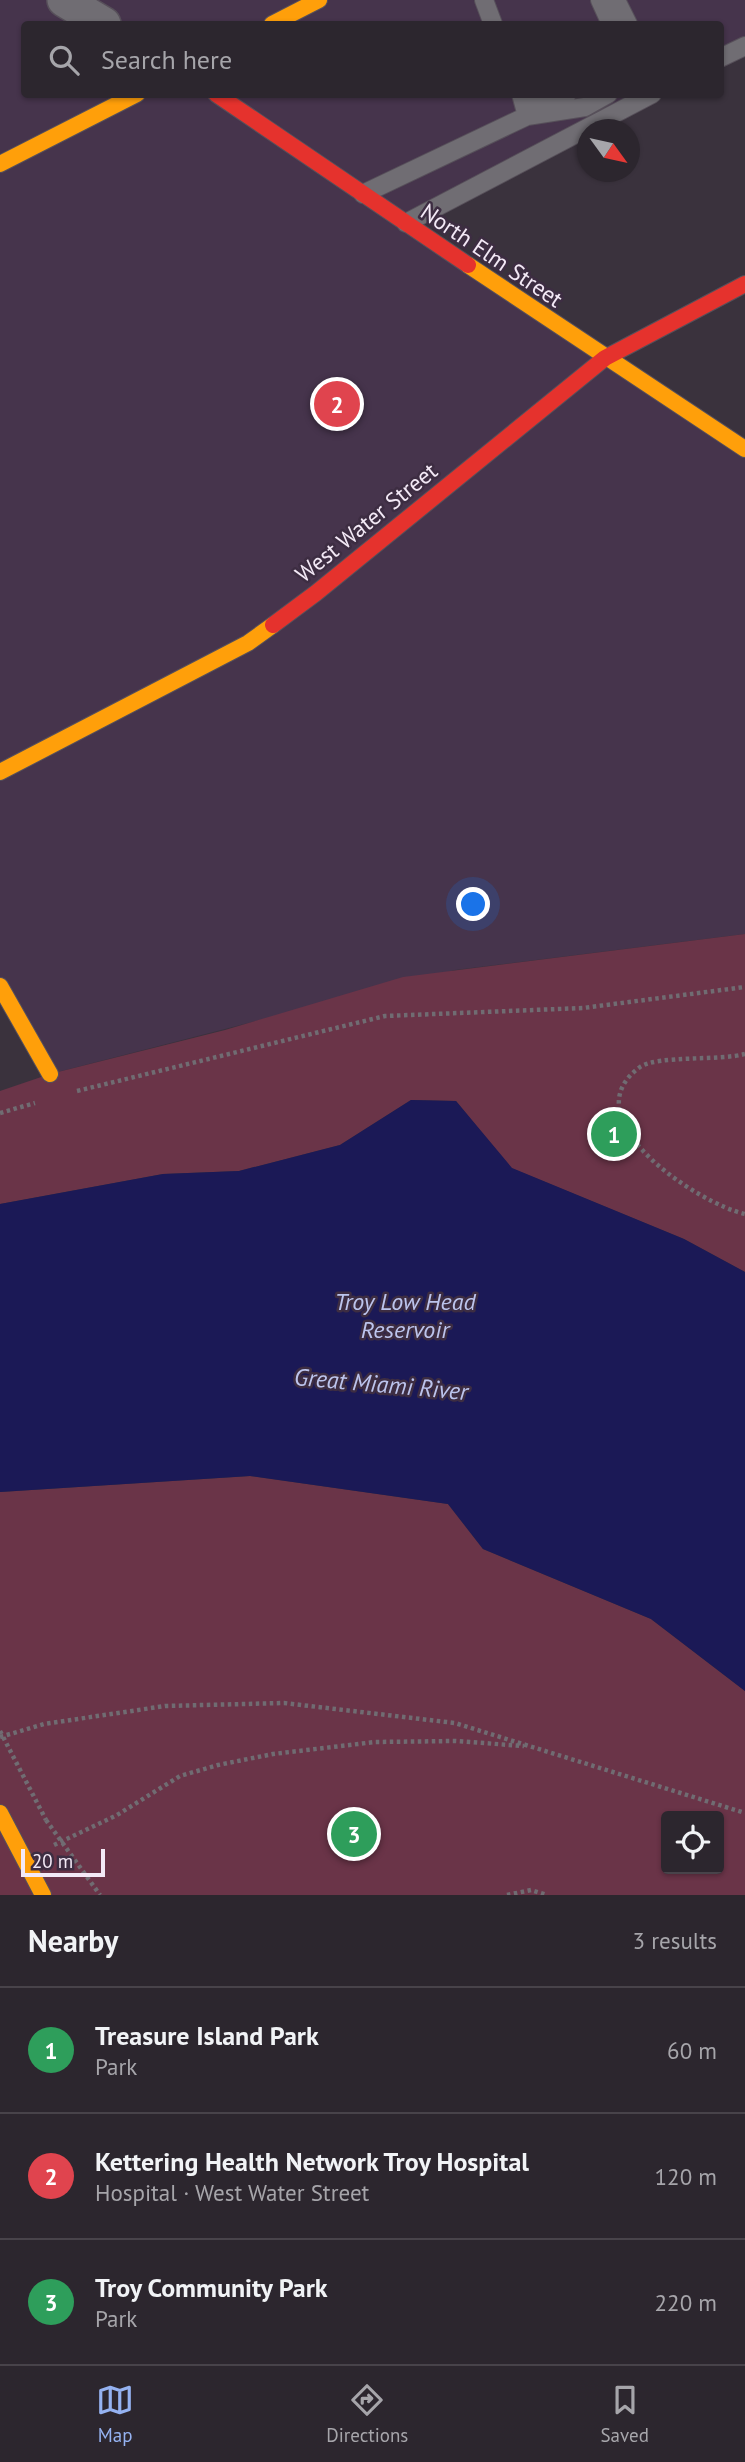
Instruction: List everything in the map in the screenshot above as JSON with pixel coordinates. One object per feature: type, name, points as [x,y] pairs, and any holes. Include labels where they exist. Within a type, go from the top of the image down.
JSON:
[{"type":"street","points":[[64,0],[99,21]]},
{"type":"street","points":[[278,21],[319,0]]},
{"type":"street","points":[[0,164],[129,98]]},
{"type":"street","name":"North Elm Street","points":[[222,98],[605,358],[745,449]]},
{"type":"street","name":"West Water Street","points":[[0,772],[248,643],[316,593],[605,358],[745,284]]},
{"type":"street","points":[[0,986],[50,1074]]},
{"type":"street","points":[[0,1813],[43,1895]]},
{"type":"lane","points":[[484,0],[492,21]]},
{"type":"lane","points":[[600,0],[610,21]]},
{"type":"lane","points":[[616,0],[626,21]]},
{"type":"lane","points":[[724,56],[745,46]]},
{"type":"lane","points":[[363,194],[524,104],[550,98]]},
{"type":"lane","points":[[524,104],[585,107],[601,98]]},
{"type":"lane","points":[[406,223],[644,98]]},
{"type":"path","points":[[64,1095],[385,1016],[583,1008],[745,987]]},
{"type":"path","points":[[745,1055],[727,1059],[666,1060],[640,1066],[623,1085],[618,1108],[630,1137],[662,1171],[732,1211],[745,1214]]},
{"type":"path","points":[[0,1113],[38,1102]]},
{"type":"path","points":[[0,1737],[44,1724],[165,1706],[284,1703],[455,1723],[745,1813]]},
{"type":"path","points":[[0,1731],[46,1821],[100,1895]]},
{"type":"path","points":[[60,1840],[117,1815],[180,1776],[251,1758],[387,1742],[455,1741],[531,1747]]},
{"type":"path","points":[[507,1895],[531,1890],[547,1895]]},
{"type":"shaded area","points":[[0,0],[745,0],[745,46],[724,56],[724,21],[21,21],[21,98],[646,98],[606,119],[577,119],[577,134],[406,223],[745,449],[745,934],[455,970],[50,1074],[0,982]]},
{"type":"shaded area","points":[[745,934],[745,1272],[684,1239],[511,1168],[456,1101],[411,1100],[340,1145],[239,1171],[163,1174],[0,1204],[0,1091],[50,1074],[225,1030],[403,977]]},
{"type":"shaded area","points":[[250,1476],[448,1504],[483,1549],[651,1619],[745,1691],[745,1895],[0,1895],[0,1492]]},
{"type":"water","name":"Troy Low Head Reservoir","points":[[411,1100],[456,1101],[512,1168],[684,1239],[745,1272],[745,1691],[651,1619],[483,1549],[448,1504],[250,1476],[0,1492],[0,1204],[163,1174],[239,1171],[340,1145]]},
{"type":"traffic: slow","points":[[278,21],[319,0]]},
{"type":"traffic: slow","points":[[0,164],[129,98]]},
{"type":"traffic: slow","points":[[468,265],[745,449]]},
{"type":"traffic: slow","points":[[0,772],[248,643],[273,625]]},
{"type":"traffic: slow","points":[[0,986],[50,1074]]},
{"type":"traffic: slow","points":[[0,1813],[43,1895]]},
{"type":"traffic: jam","points":[[222,98],[468,265]]},
{"type":"traffic: jam","points":[[273,625],[605,358],[745,284]]},
{"type":"place","name":"Kettering Health Network Troy Hospital","points":[[337,404]]},
{"type":"place","name":"Treasure Island Park","points":[[614,1134]]},
{"type":"place","name":"Troy Community Park","points":[[354,1834]]},
{"type":"water label","name":"Great Miami River","points":[[381,1384]]}]
